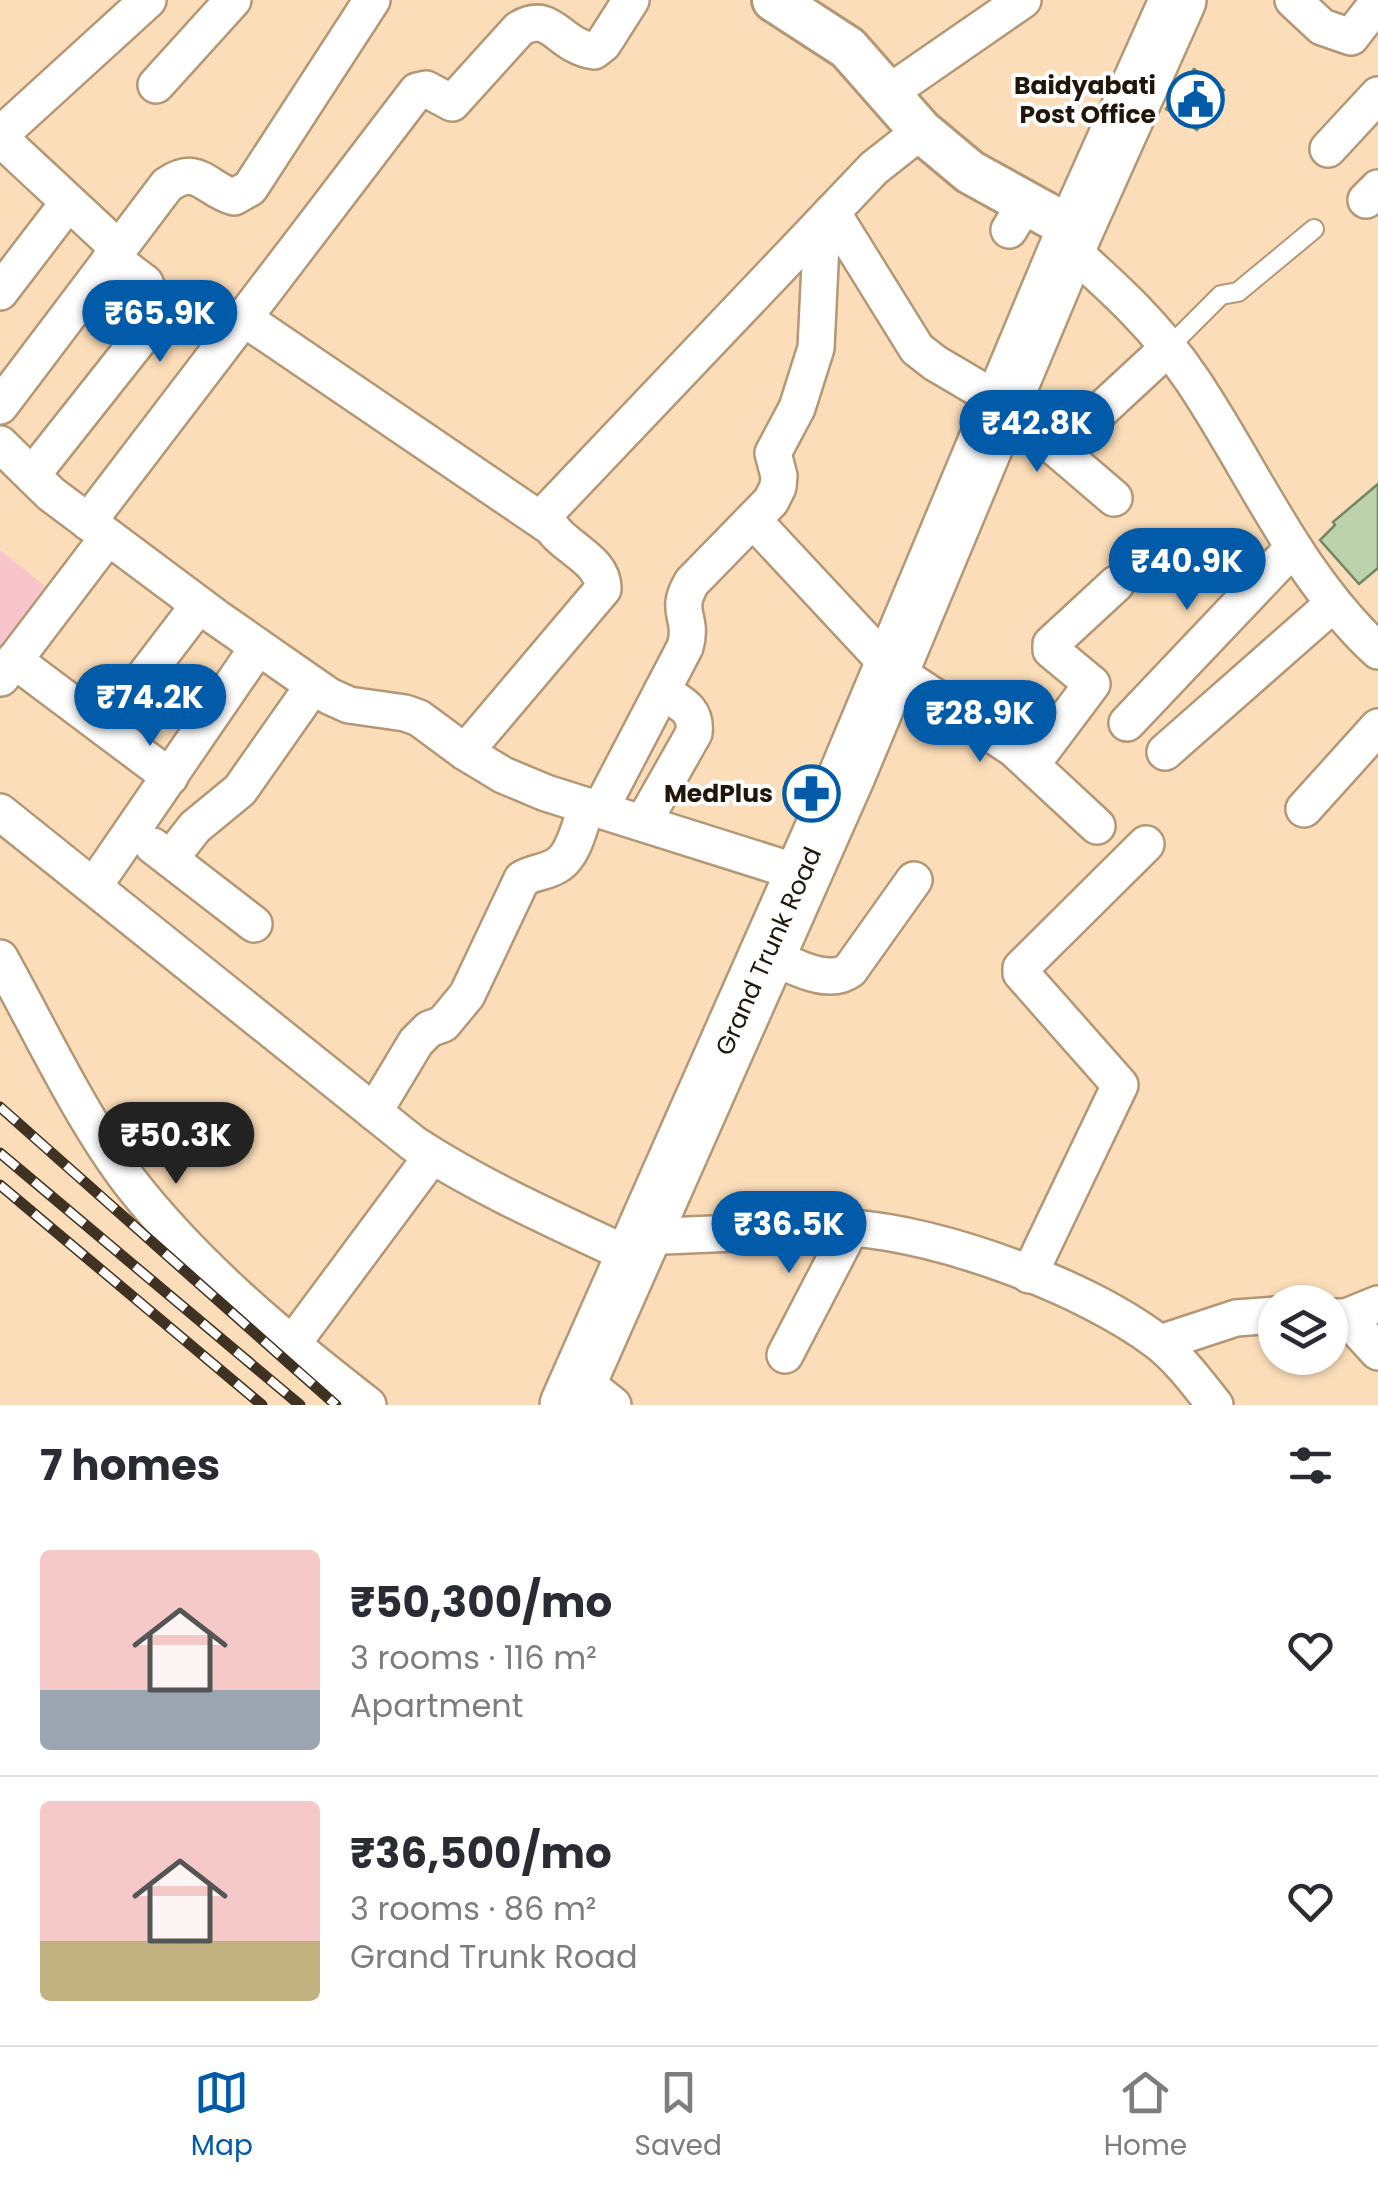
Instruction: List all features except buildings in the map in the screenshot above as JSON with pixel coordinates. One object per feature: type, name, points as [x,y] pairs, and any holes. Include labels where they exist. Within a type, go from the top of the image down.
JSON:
[{"type":"main road","name":"Grand Trunk Road","points":[[587,1396],[638,1247],[803,874],[1072,238],[1178,0]]},
{"type":"street","points":[[156,85],[233,0]]},
{"type":"street","points":[[0,406],[167,184],[190,174],[223,194],[244,194],[372,0]]},
{"type":"street","points":[[170,777],[105,728],[7,670],[242,317],[417,91],[426,89],[452,102],[519,29],[533,20],[594,51],[603,44],[631,0]]},
{"type":"street","points":[[774,0],[848,48],[921,131],[1018,216],[1072,238],[1151,323],[1194,382],[1294,548],[1333,604],[1378,650]]},
{"type":"street","points":[[890,92],[1023,0]]},
{"type":"street","points":[[1293,0],[1322,27],[1350,37],[1378,2]]},
{"type":"street","points":[[32,475],[150,326],[156,311],[145,284],[0,136],[132,4]]},
{"type":"street","points":[[1328,149],[1378,95]]},
{"type":"street","points":[[548,525],[546,513],[556,500],[874,168],[921,131]]},
{"type":"street","points":[[0,292],[68,204]]},
{"type":"street","points":[[827,218],[917,348],[934,364],[1003,403],[1114,498]]},
{"type":"street","points":[[374,1112],[416,1042],[429,1029],[443,1024],[462,1003],[522,879],[560,864],[570,851],[662,691],[688,635],[681,607],[683,597],[692,582],[771,501],[778,487],[773,453],[808,378],[819,320],[827,218]]},
{"type":"street","points":[[242,317],[548,525],[603,579],[603,588],[465,752]]},
{"type":"street","points":[[1058,450],[1168,348]]},
{"type":"street","points":[[0,444],[98,529],[314,686],[348,704],[419,718],[504,775],[593,808],[803,874]]},
{"type":"street","points":[[753,520],[891,668],[1032,764],[1098,826]]},
{"type":"street","points":[[1127,724],[1294,548]]},
{"type":"street","points":[[1032,764],[1092,684],[1052,650],[1051,644],[1116,584]]},
{"type":"street","points":[[1165,752],[1333,604]]},
{"type":"street","points":[[105,728],[199,605]]},
{"type":"street","points":[[94,886],[258,647]]},
{"type":"street","points":[[170,859],[195,827],[240,790],[314,686]]},
{"type":"street","points":[[643,824],[694,733],[696,722],[690,710],[662,691]]},
{"type":"street","points":[[1304,809],[1378,727]]},
{"type":"street","points":[[0,812],[432,1156],[512,1200],[638,1247],[851,1228],[919,1238],[1029,1274],[1112,1312],[1160,1344],[1215,1405]]},
{"type":"street","points":[[133,830],[254,924]]},
{"type":"street","points":[[1029,1274],[1120,1085],[1021,968],[1146,844]]},
{"type":"street","points":[[767,954],[830,978],[842,976],[914,880]]},
{"type":"street","points":[[0,958],[102,1142],[170,1231],[220,1280],[368,1405]]},
{"type":"street","points":[[293,1343],[432,1156]]},
{"type":"street","points":[[785,1355],[851,1228]]},
{"type":"street","points":[[1351,1312],[1378,1352]]},
{"type":"street","points":[[1160,1344],[1236,1318],[1258,1316]]},
{"type":"lane","points":[[1168,348],[1221,295],[1238,292],[1314,229]]},
{"type":"shaded area","points":[[0,550],[47,588],[46,607],[0,663]]},
{"type":"railway","points":[[0,1107],[336,1405]]},
{"type":"railway","points":[[0,1153],[300,1405]]},
{"type":"railway","points":[[0,1185],[262,1405]]},
{"type":"place","name":"Baidyabati Post Office","points":[[1195,99]]},
{"type":"place","name":"MedPlus","points":[[812,793]]}]
